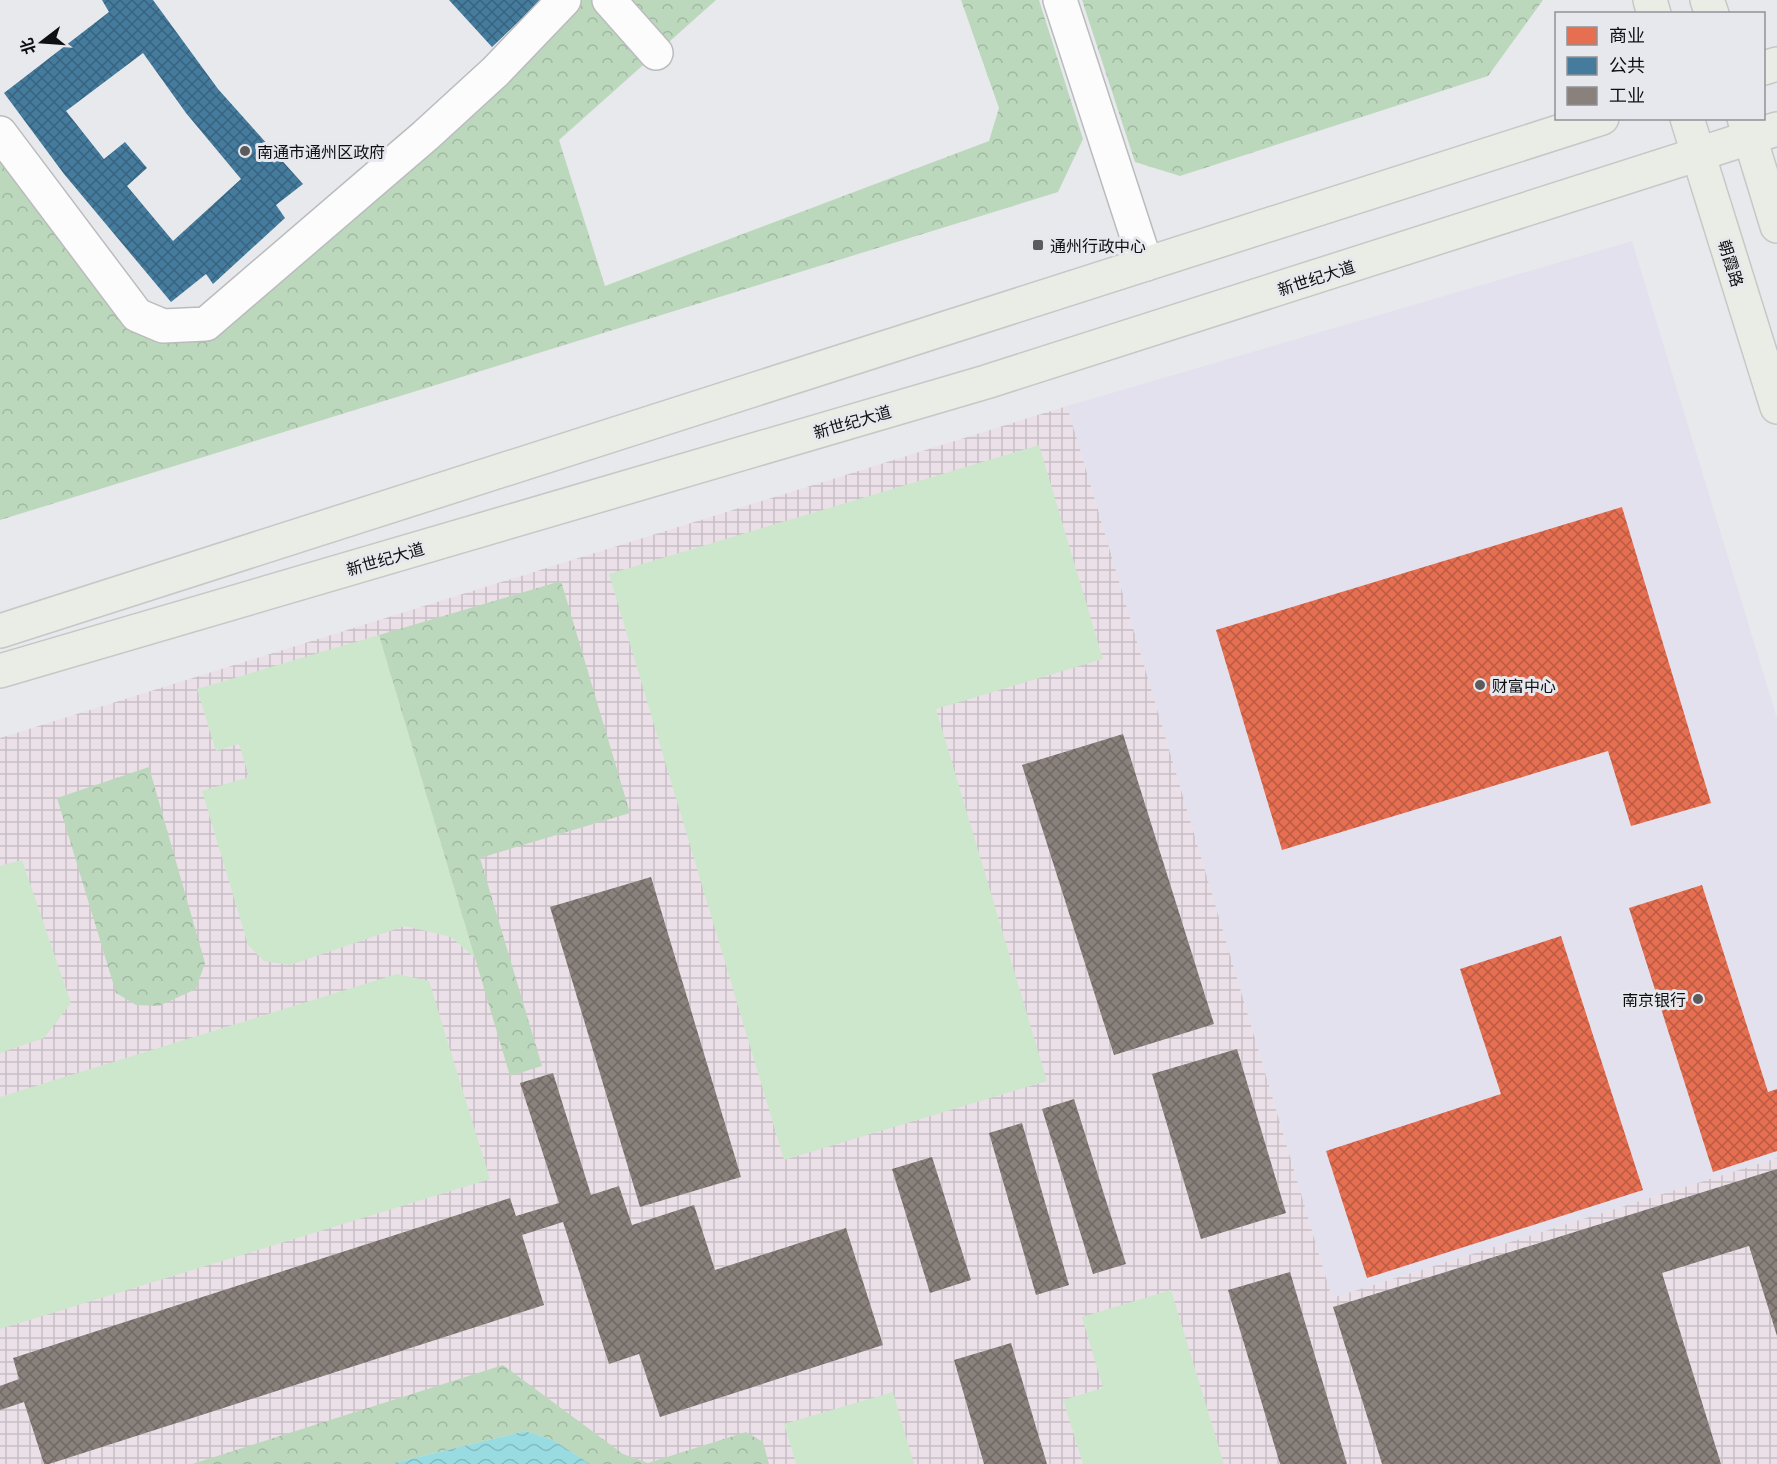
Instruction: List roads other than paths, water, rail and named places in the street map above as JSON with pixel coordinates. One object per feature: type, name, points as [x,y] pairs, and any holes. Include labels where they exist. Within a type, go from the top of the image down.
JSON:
[{"type":"main road","points":[[0,631],[1596,120]]},
{"type":"main road","name":"朝霞路","points":[[1688,120],[1777,407]]},
{"type":"main road","points":[[1757,128],[1777,226]]},
{"type":"main road","name":"新世纪大道","points":[[0,671],[986,382],[1698,154],[1757,128]]},
{"type":"lane","points":[[0,133],[137,315],[163,326],[206,324],[425,136],[496,71],[564,0]]},
{"type":"lane","points":[[609,0],[656,53]]},
{"type":"lane","points":[[1060,0],[1146,264]]},
{"type":"water","points":[[525,1431],[553,1440],[590,1464],[390,1464]]},
{"type":"place","name":"南通市通州区政府","points":[[245,151]]},
{"type":"place","name":"通州行政中心","points":[[1038,245]]},
{"type":"place","name":"财富中心","points":[[1480,685]]},
{"type":"place","name":"南京银行","points":[[1698,999]]}]
